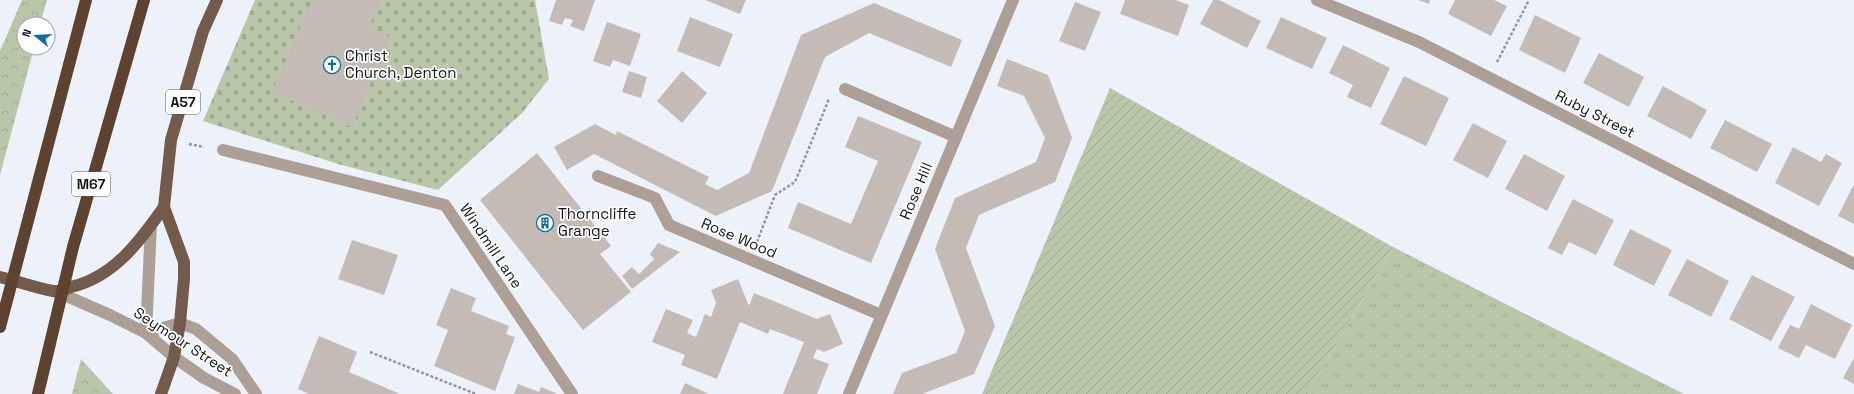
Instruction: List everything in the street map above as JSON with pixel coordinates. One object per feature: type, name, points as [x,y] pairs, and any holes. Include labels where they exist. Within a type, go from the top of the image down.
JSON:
[{"type":"highway","points":[[0,327],[86,0]]},
{"type":"highway","name":"M67","points":[[38,394],[73,247],[144,0]]},
{"type":"main road","name":"A57","points":[[161,394],[174,358],[180,323],[184,262],[164,207],[171,140],[203,31],[217,0]]},
{"type":"main road","points":[[55,292],[80,285],[103,274],[117,264],[143,236],[164,207]]},
{"type":"main road","name":"Seymour Street","points":[[0,277],[55,292]]},
{"type":"street","name":"Rose Hill","points":[[849,394],[1013,0]]},
{"type":"street","name":"Ruby Street","points":[[1317,0],[1420,42],[1854,264]]},
{"type":"street","points":[[844,89],[956,137]]},
{"type":"street","name":"Windmill Lane","points":[[223,150],[445,205],[572,394]]},
{"type":"street","name":"Rose Wood","points":[[598,176],[655,198],[669,225],[881,315]]},
{"type":"street","points":[[151,225],[146,333],[180,323],[196,329],[232,359],[256,394]]},
{"type":"street","name":"Seymour Street","points":[[55,292],[93,307],[146,333],[174,358],[204,378],[235,394]]},
{"type":"path","points":[[1490,78],[1529,0]]},
{"type":"path","points":[[750,260],[775,195],[795,182],[830,98],[844,89]]},
{"type":"path","points":[[171,140],[223,150]]},
{"type":"path","points":[[370,352],[476,394]]},
{"type":"green space","points":[[22,0],[47,0],[42,16],[16,16],[16,56],[32,56],[0,175],[0,51]]},
{"type":"green space","points":[[255,0],[535,0],[549,79],[522,113],[438,190],[338,164],[203,121]]},
{"type":"green space","points":[[1110,88],[1393,247],[1307,394],[982,394]]},
{"type":"green space","points":[[1393,247],[1684,394],[1307,394]]},
{"type":"green space","points":[[81,359],[113,394],[72,394]]},
{"type":"building","name":"Christ Church, Denton","points":[[312,0],[381,0],[369,27],[391,37],[352,127],[272,92]]},
{"type":"building","points":[[556,0],[595,0],[584,31],[570,26],[573,20],[565,18],[562,25],[549,21]]},
{"type":"building","points":[[705,0],[746,0],[740,14]]},
{"type":"building","points":[[1125,0],[1176,0],[1189,5],[1178,36],[1120,14]]},
{"type":"building","points":[[1213,0],[1219,0],[1261,21],[1247,48],[1200,24]]},
{"type":"building","points":[[1418,0],[1430,0],[1429,4]]},
{"type":"building","points":[[1455,0],[1494,0],[1507,6],[1491,36],[1448,14]]},
{"type":"building","points":[[1075,2],[1101,12],[1085,51],[1059,41]]},
{"type":"building","points":[[874,3],[962,40],[951,67],[869,33],[825,57],[772,191],[716,216],[594,154],[567,170],[554,147],[595,124],[616,135],[617,131],[709,177],[705,184],[717,190],[749,173],[801,35]]},
{"type":"building","points":[[1535,15],[1581,38],[1565,73],[1519,50]]},
{"type":"building","points":[[690,17],[733,34],[720,67],[677,51]]},
{"type":"building","points":[[1281,17],[1327,38],[1312,69],[1266,48]]},
{"type":"building","points":[[607,22],[641,34],[630,66],[613,60],[610,67],[593,61]]},
{"type":"building","points":[[1343,45],[1390,68],[1371,108],[1347,97],[1353,85],[1329,73]]},
{"type":"building","points":[[1599,53],[1644,77],[1629,107],[1583,83]]},
{"type":"building","points":[[1007,59],[1048,75],[1072,138],[1055,182],[979,215],[966,248],[995,326],[974,374],[922,394],[893,394],[902,373],[956,353],[965,331],[935,249],[955,198],[1036,162],[1045,138],[1024,96],[997,86]]},
{"type":"building","points":[[629,71],[647,77],[641,98],[622,92]]},
{"type":"building","points":[[682,71],[707,93],[682,123],[657,101]]},
{"type":"building","points":[[1404,76],[1449,98],[1426,146],[1380,124]]},
{"type":"building","points":[[1663,86],[1707,110],[1691,139],[1647,116]]},
{"type":"building","points":[[858,116],[922,142],[871,263],[788,228],[798,202],[851,224],[878,161],[845,147]]},
{"type":"building","points":[[1725,120],[1772,144],[1757,172],[1710,148]]},
{"type":"building","points":[[1473,123],[1507,141],[1488,178],[1453,160]]},
{"type":"building","points":[[1793,147],[1821,162],[1826,154],[1842,163],[1819,206],[1775,183]]},
{"type":"building","name":"Thorncliffe Grange","points":[[537,153],[611,246],[600,254],[631,292],[583,330],[480,200]]},
{"type":"building","points":[[1524,154],[1565,176],[1547,211],[1505,189]]},
{"type":"building","points":[[1854,184],[1854,224],[1838,216]]},
{"type":"building","points":[[1573,199],[1614,220],[1596,255],[1569,242],[1562,255],[1548,248]]},
{"type":"building","points":[[1630,229],[1672,250],[1654,286],[1613,265]]},
{"type":"building","points":[[352,240],[398,255],[384,295],[338,279]]},
{"type":"building","points":[[658,243],[680,252],[632,289],[622,276],[632,267],[639,274],[654,259],[650,254]]},
{"type":"building","points":[[1687,259],[1729,281],[1711,317],[1668,295]]},
{"type":"building","points":[[1752,275],[1795,297],[1771,341],[1729,319]]},
{"type":"building","points":[[738,279],[749,306],[754,293],[817,319],[830,314],[843,344],[824,352],[817,349],[813,358],[829,364],[817,394],[783,394],[804,342],[770,329],[768,334],[740,322],[717,379],[681,365],[685,355],[652,342],[666,309],[693,320],[687,333],[696,337],[705,314],[711,317],[716,303],[711,290]]},
{"type":"building","points":[[451,288],[476,298],[471,311],[509,326],[506,334],[515,337],[495,391],[434,366],[448,330],[436,325]]},
{"type":"building","points":[[1811,304],[1852,325],[1835,359],[1806,345],[1799,358],[1778,348],[1790,325],[1799,329]]},
{"type":"building","points":[[319,336],[357,352],[349,372],[400,394],[309,394],[298,389]]},
{"type":"building","points":[[1854,358],[1854,384],[1843,378]]},
{"type":"building","points":[[685,383],[709,394],[680,394]]},
{"type":"building","points":[[518,384],[539,392],[541,387],[558,394],[514,394]]},
{"type":"place","name":"Christ Church, Denton","points":[[332,65]]},
{"type":"place","name":"Thorncliffe Grange","points":[[545,223]]}]
